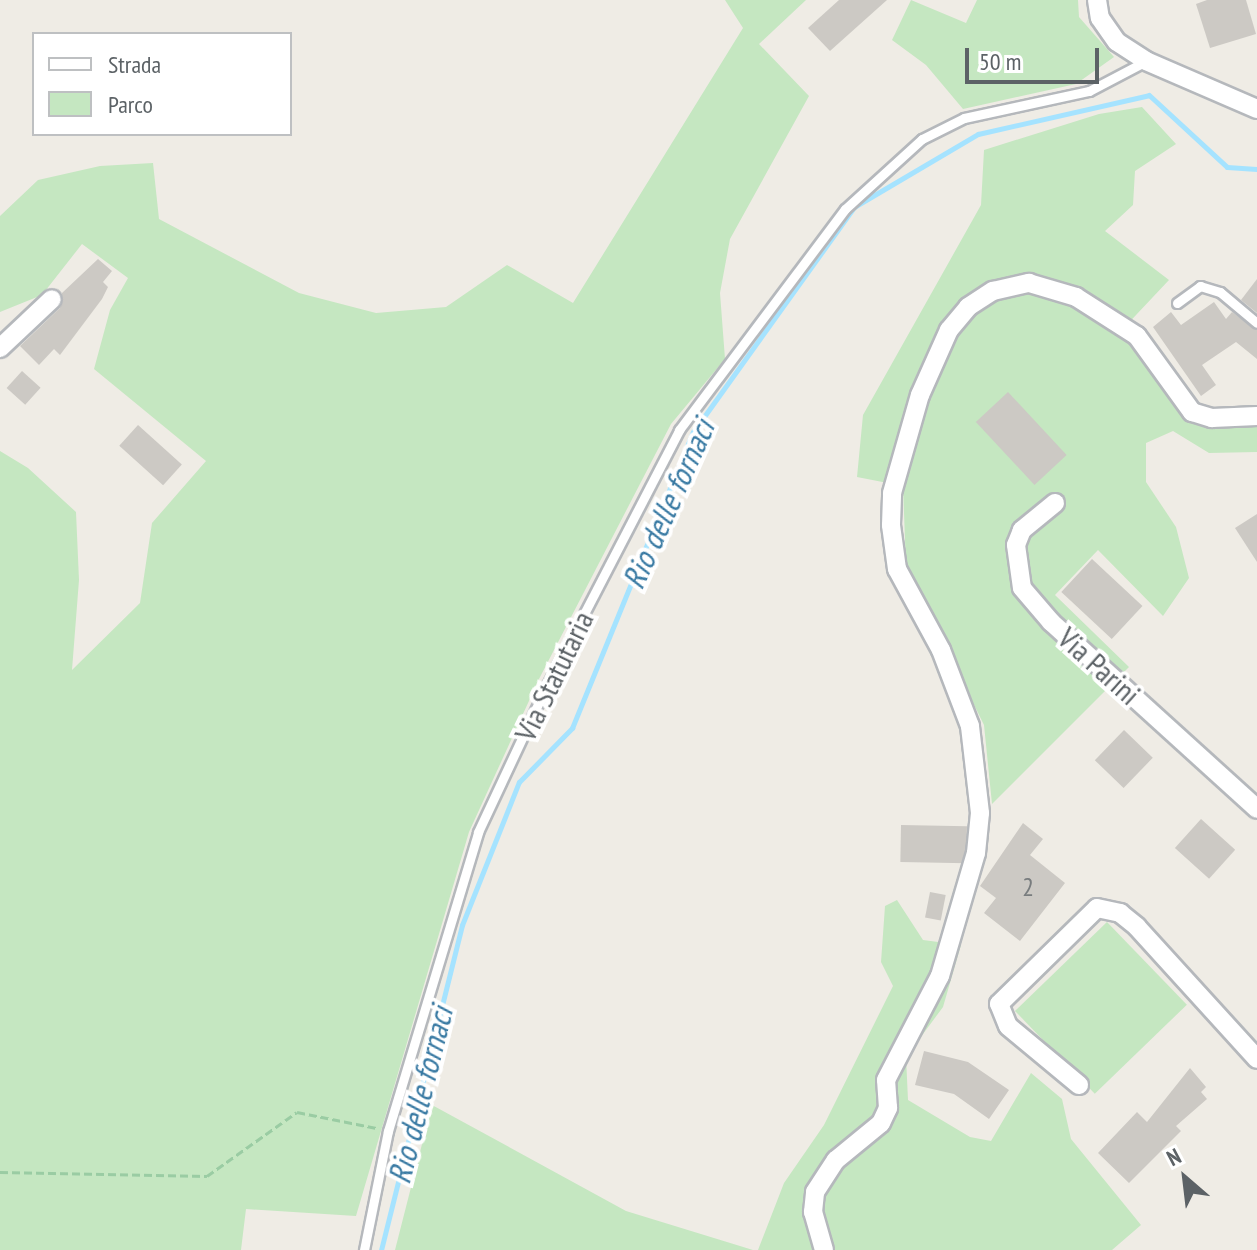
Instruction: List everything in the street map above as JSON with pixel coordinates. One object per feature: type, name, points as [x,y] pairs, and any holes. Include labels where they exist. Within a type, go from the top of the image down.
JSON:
[{"type":"street","points":[[1097,0],[1100,18],[1117,42],[1146,61],[1257,109]]},
{"type":"street","points":[[824,1250],[813,1212],[815,1192],[836,1160],[881,1123],[888,1108],[886,1080],[940,976],[976,853],[980,813],[970,726],[941,650],[897,569],[891,525],[892,493],[920,395],[949,330],[968,307],[993,291],[1029,283],[1076,297],[1137,336],[1192,412],[1212,418],[1257,416]]},
{"type":"street","points":[[0,348],[52,299]]},
{"type":"street","name":"Via Parini","points":[[1055,503],[1022,530],[1016,545],[1016,575],[1031,602],[1257,809]]},
{"type":"street","points":[[1079,1085],[1008,1026],[999,1004],[1097,908],[1120,913],[1137,927],[1257,1059]]},
{"type":"lane","name":"Via Statutaria","points":[[364,1250],[388,1131],[478,832],[545,689],[679,430],[845,209],[922,139],[964,118],[1089,91],[1146,61]]},
{"type":"lane","points":[[1177,303],[1200,286],[1220,292],[1257,323]]},
{"type":"path","points":[[0,1172],[207,1176],[297,1112],[388,1131]]},
{"type":"green space","points":[[725,0],[806,0],[759,44],[809,96],[730,239],[720,293],[725,359],[671,424],[539,679],[469,832],[356,1216],[246,1209],[241,1250],[0,1250],[0,451],[28,468],[76,512],[79,580],[72,670],[140,603],[152,523],[206,461],[94,369],[110,310],[128,278],[82,244],[42,295],[0,312],[0,216],[38,180],[100,166],[153,163],[159,219],[299,293],[376,313],[446,307],[507,265],[573,303],[743,28]]},
{"type":"green space","points":[[911,0],[966,23],[977,0],[1078,0],[1079,17],[1114,57],[1076,84],[963,109],[926,65],[892,40]]},
{"type":"green space","points":[[1142,107],[1176,144],[1135,171],[1133,205],[1105,231],[1169,280],[1120,332],[1174,405],[1245,427],[1257,423],[1257,452],[1209,453],[1173,431],[1146,443],[1146,482],[1176,527],[1189,578],[1163,616],[1098,550],[1055,595],[1129,667],[992,804],[984,725],[906,567],[903,486],[857,477],[863,415],[981,205],[984,150],[1099,114]]},
{"type":"green space","points":[[897,900],[923,940],[961,945],[943,1007],[906,1057],[908,1100],[970,1137],[991,1141],[1031,1073],[1062,1099],[1071,1139],[1141,1225],[1112,1250],[758,1250],[784,1183],[824,1125],[893,986],[881,962],[885,906]]},
{"type":"green space","points":[[1107,922],[1187,1005],[1095,1094],[1015,1011]]},
{"type":"green space","points":[[432,1105],[626,1211],[753,1250],[395,1250]]},
{"type":"building","points":[[839,0],[887,0],[830,51],[808,28]]},
{"type":"building","points":[[1207,0],[1246,0],[1256,34],[1210,48],[1196,4]]},
{"type":"building","points":[[98,259],[112,271],[103,282],[108,287],[102,299],[60,355],[54,349],[39,365],[20,346],[60,308],[62,293]]},
{"type":"building","points":[[1257,279],[1257,313],[1241,300]]},
{"type":"building","points":[[1214,302],[1226,319],[1232,312],[1257,330],[1257,359],[1236,342],[1202,365],[1216,385],[1201,396],[1153,327],[1171,312],[1181,325]]},
{"type":"building","points":[[22,371],[41,388],[25,405],[7,388]]},
{"type":"building","points":[[1008,392],[1067,455],[1034,485],[976,422]]},
{"type":"building","points":[[138,425],[182,464],[163,485],[119,446]]},
{"type":"building","points":[[1257,514],[1257,562],[1235,528]]},
{"type":"building","points":[[1092,559],[1142,606],[1112,639],[1061,592]]},
{"type":"building","points":[[1124,730],[1153,758],[1124,788],[1095,760]]},
{"type":"building","points":[[1201,819],[1235,850],[1209,879],[1175,848]]},
{"type":"building","points":[[1023,823],[1043,839],[1030,855],[1065,883],[1020,941],[984,913],[996,898],[980,886]]},
{"type":"building","points":[[901,825],[967,826],[966,863],[900,862]]},
{"type":"building","points":[[930,892],[946,895],[941,921],[925,918]]},
{"type":"building","points":[[924,1051],[968,1062],[1009,1090],[989,1119],[954,1094],[915,1085]]},
{"type":"building","points":[[1190,1068],[1206,1087],[1201,1092],[1207,1099],[1176,1126],[1181,1131],[1129,1183],[1098,1153],[1137,1112],[1147,1122]]},
{"type":"waterway","name":"Rio delle fornaci","points":[[381,1250],[462,925],[519,782],[572,728],[693,432],[854,207],[978,134],[1149,95],[1227,167],[1257,169]]}]
